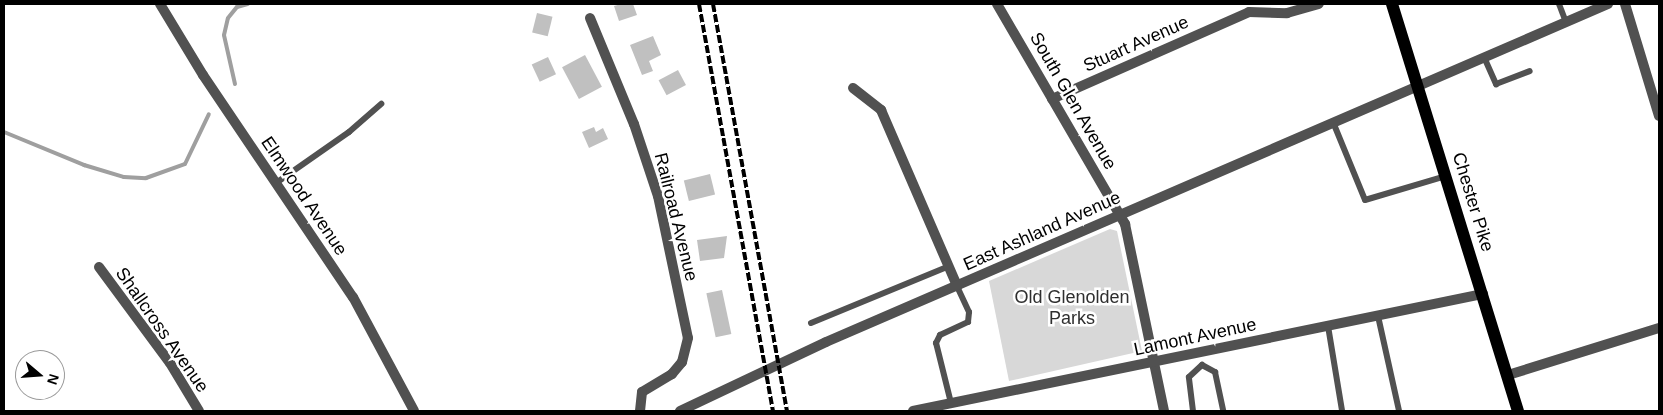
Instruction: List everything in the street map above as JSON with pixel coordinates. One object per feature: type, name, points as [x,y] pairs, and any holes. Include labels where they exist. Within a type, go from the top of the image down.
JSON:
[{"type":"main road","name":"Chester Pike","points":[[1392,4],[1518,411]]},
{"type":"street","name":"Elmwood Avenue","points":[[160,4],[276,183],[353,297],[414,411]]},
{"type":"street","name":"South Glen Avenue","points":[[997,4],[1120,215],[1128,232],[1164,411]]},
{"type":"street","name":"Stuart Avenue","points":[[1052,99],[1249,12],[1288,13],[1319,4]]},
{"type":"street","name":"East Ashland Avenue","points":[[680,411],[826,342],[1608,4]]},
{"type":"street","points":[[1625,4],[1659,116]]},
{"type":"street","name":"Railroad Avenue","points":[[590,18],[634,124],[658,196],[688,338],[682,362],[672,374],[642,392],[640,411]]},
{"type":"street","points":[[853,88],[881,110],[957,286]]},
{"type":"street","name":"Shallcross Avenue","points":[[99,267],[170,364],[199,411]]},
{"type":"street","name":"Lamont Avenue","points":[[914,411],[1483,294]]},
{"type":"street","points":[[1508,374],[1659,328]]},
{"type":"lane","points":[[1559,4],[1566,22]]},
{"type":"lane","points":[[1484,57],[1496,84],[1530,71]]},
{"type":"lane","points":[[276,183],[349,132],[380,104]]},
{"type":"lane","points":[[1333,122],[1365,200],[1446,176]]},
{"type":"lane","points":[[811,323],[948,266]]},
{"type":"lane","points":[[951,404],[936,343],[940,335],[968,322],[969,312],[957,286]]},
{"type":"lane","points":[[1378,316],[1399,411]]},
{"type":"lane","points":[[1328,326],[1342,411]]},
{"type":"lane","points":[[1200,352],[1202,365]]},
{"type":"lane","points":[[1194,411],[1189,377],[1202,365]]},
{"type":"lane","points":[[1202,365],[1215,372],[1223,411]]},
{"type":"green space","name":"Old Glenolden Parks","points":[[1110,229],[1117,231],[1142,351],[1009,381],[989,281]]},
{"type":"building","points":[[633,4],[637,15],[619,21],[614,6]]},
{"type":"building","points":[[537,13],[553,17],[548,36],[532,32]]},
{"type":"building","points":[[653,36],[661,55],[649,61],[653,71],[642,75],[630,45]]},
{"type":"building","points":[[585,55],[602,87],[579,99],[562,67]]},
{"type":"building","points":[[548,57],[556,74],[540,82],[532,65]]},
{"type":"building","points":[[678,70],[686,85],[667,95],[659,80]]},
{"type":"building","points":[[594,127],[596,132],[603,128],[608,139],[589,148],[582,132]]},
{"type":"building","points":[[710,174],[715,194],[689,201],[684,181]]},
{"type":"building","points":[[727,236],[724,258],[700,261],[697,240]]},
{"type":"building","points":[[1108,288],[1111,299],[1100,301],[1098,291]]},
{"type":"building","points":[[722,290],[731,334],[716,337],[706,293]]},
{"type":"waterway","points":[[235,84],[224,35],[228,18],[237,7],[248,4]]},
{"type":"waterway","points":[[4,132],[84,165],[124,177],[146,178],[185,164],[209,114]]},
{"type":"railway","points":[[699,4],[773,411]]},
{"type":"railway","points":[[713,4],[787,411]]}]
